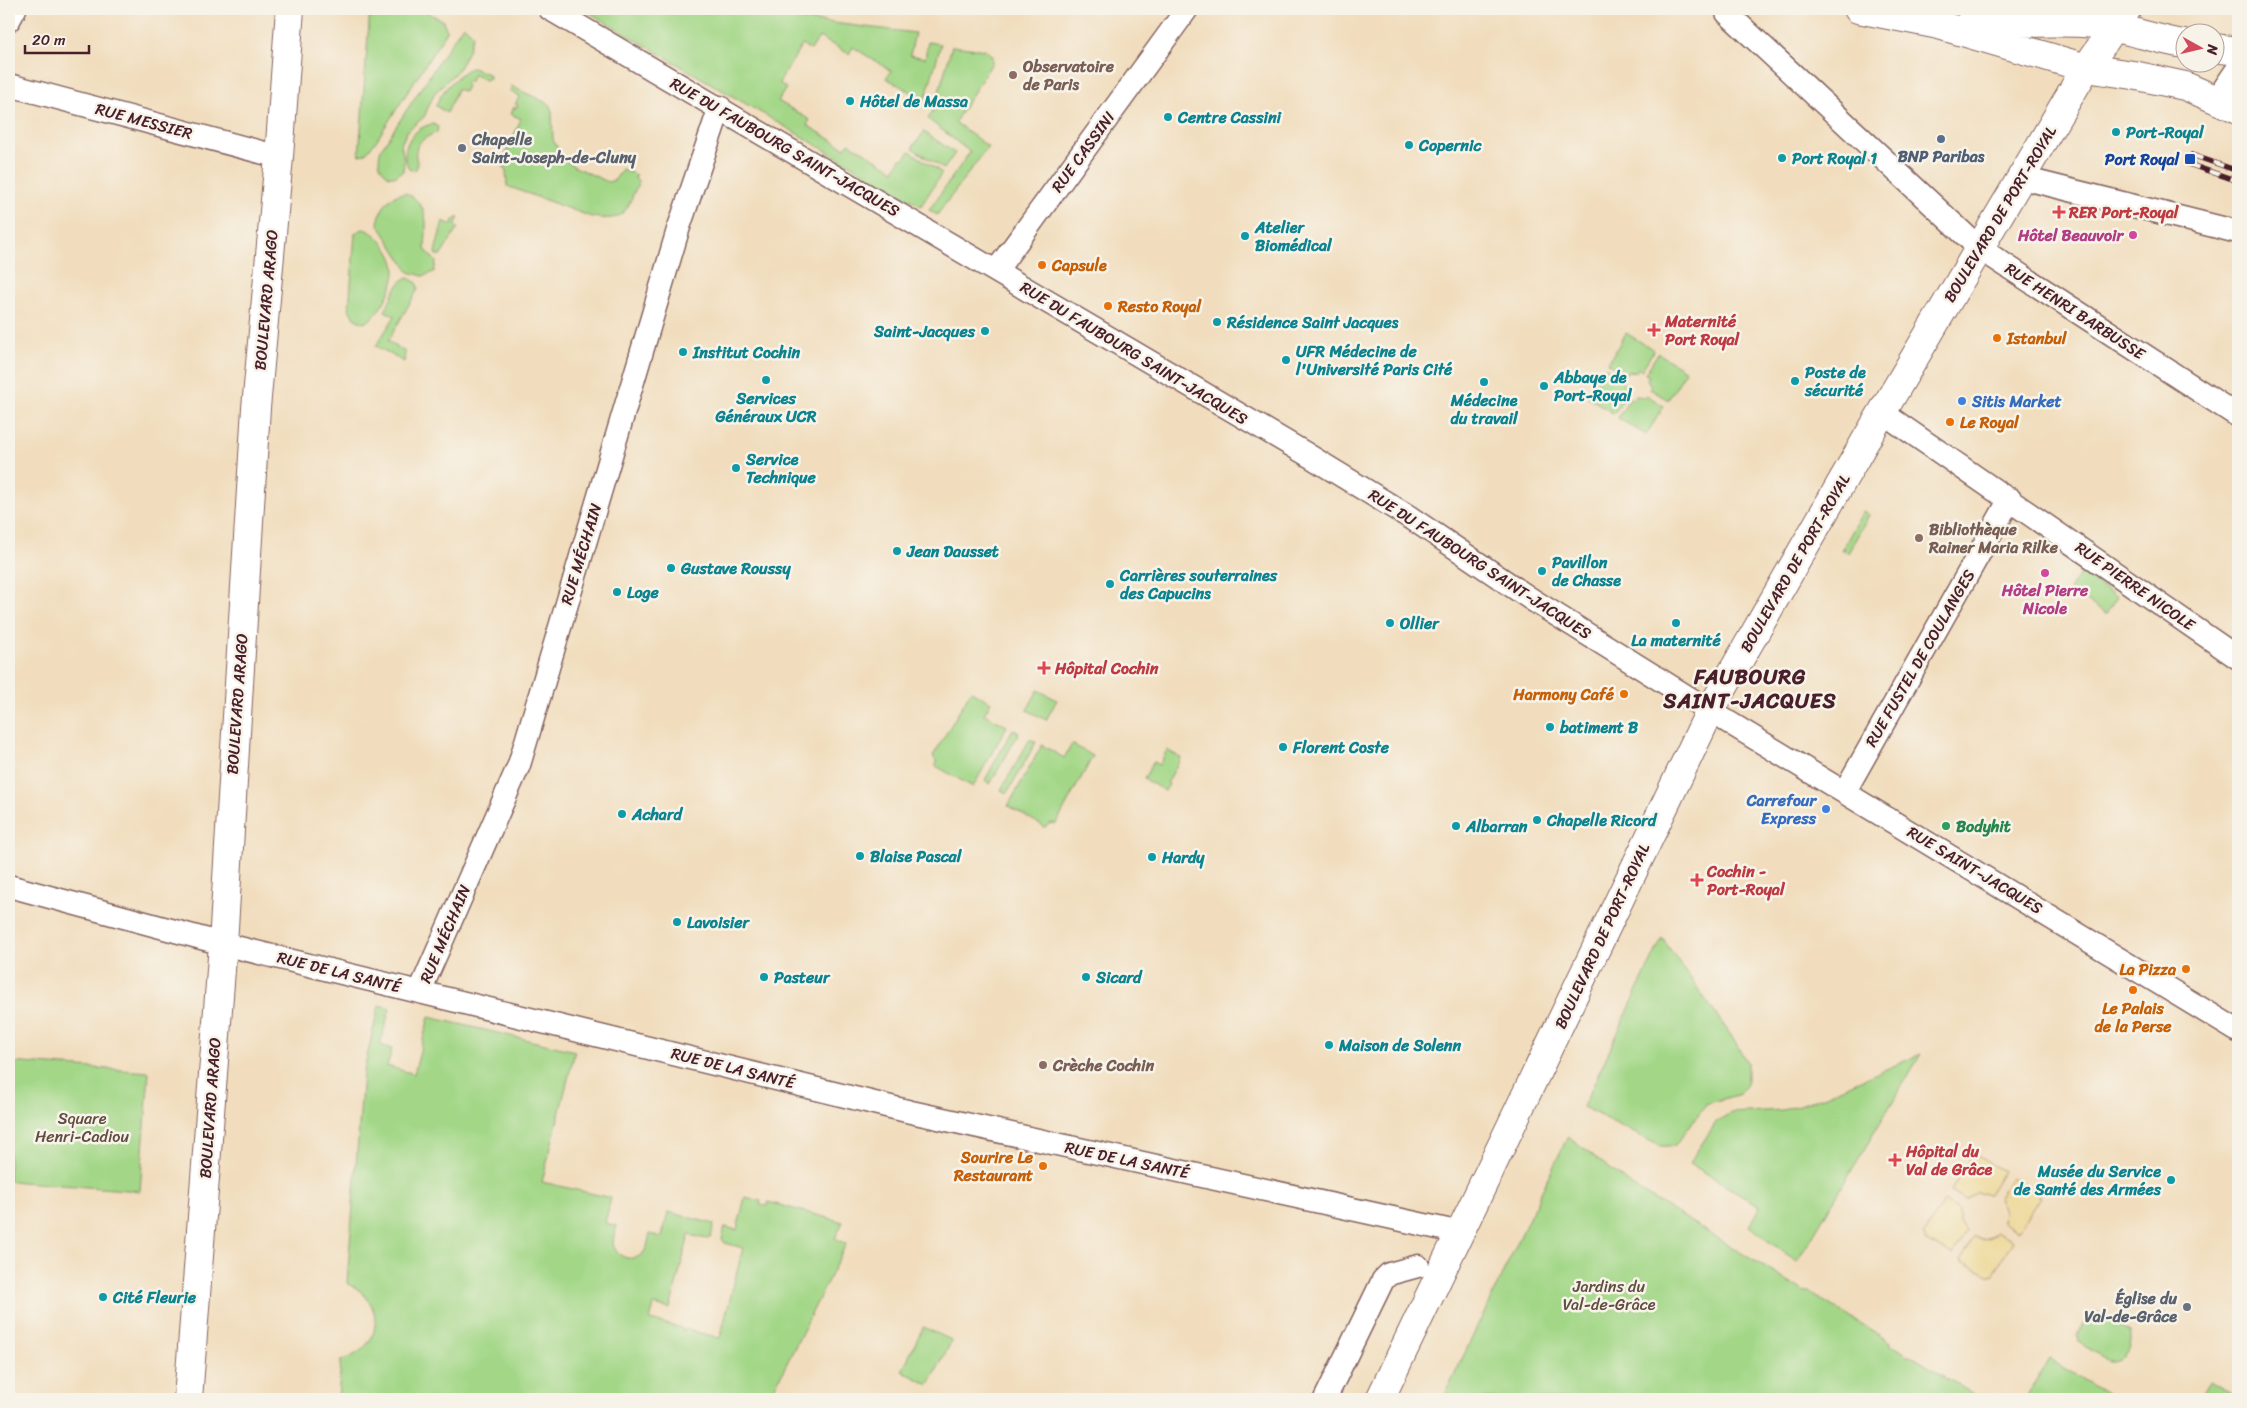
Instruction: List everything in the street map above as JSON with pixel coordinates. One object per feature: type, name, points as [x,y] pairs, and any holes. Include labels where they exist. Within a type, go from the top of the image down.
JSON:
[{"type":"main road","name":"BOULEVARD ARAGO","points":[[188,1399],[223,944],[256,408],[279,157],[290,9]]},
{"type":"main road","points":[[1858,9],[1939,25],[2086,68],[2133,75],[2185,86],[2228,104]]},
{"type":"main road","points":[[1939,25],[2071,16],[2093,24],[2121,18],[2158,40],[2174,42]]},
{"type":"main road","points":[[2071,16],[2066,52],[2086,68]]},
{"type":"main road","name":"BOULEVARD DE PORT-ROYAL","points":[[1380,1399],[1710,711],[1979,248],[2086,68],[2121,18]]},
{"type":"main road","points":[[2224,49],[2238,51]]},
{"type":"street","points":[[9,20],[14,9]]},
{"type":"street","name":"RUE DU FAUBOURG SAINT-JACQUES","points":[[550,9],[720,107],[1387,503],[1531,599],[1710,711]]},
{"type":"street","name":"RUE CASSINI","points":[[996,271],[1187,9]]},
{"type":"street","name":"RUE HENRI BARBUSSE","points":[[1729,9],[1727,13],[1979,248],[2238,416]]},
{"type":"street","points":[[2228,104],[2238,68]]},
{"type":"street","name":"RUE MESSIER","points":[[9,85],[279,157]]},
{"type":"street","name":"RUE MÉCHAIN","points":[[420,992],[519,765],[678,230],[720,107]]},
{"type":"street","points":[[2022,178],[2238,232]]},
{"type":"street","name":"RUE PIERRE NICOLE","points":[[1883,413],[2238,658]]},
{"type":"street","name":"RUE FUSTEL DE COULANGES","points":[[1844,791],[2010,499]]},
{"type":"street","name":"RUE SAINT-JACQUES","points":[[1710,711],[2238,1031]]},
{"type":"street","name":"RUE DE LA SANTÉ","points":[[9,886],[223,944],[911,1112],[1461,1233]]},
{"type":"street","points":[[1325,1399],[1383,1280],[1389,1274],[1418,1266]]},
{"type":"green space","points":[[370,9],[422,9],[443,21],[447,31],[376,141],[365,154],[359,155]]},
{"type":"green space","points":[[583,9],[807,9],[800,19],[915,33],[910,55],[925,58],[928,42],[941,44],[925,100],[886,78],[891,71],[853,47],[849,54],[819,37],[811,50],[802,45],[779,83],[786,88],[778,101],[810,120],[807,125],[845,148],[849,143],[894,170],[901,158],[904,159],[910,151],[942,173],[921,206]]},
{"type":"green space","points":[[463,25],[473,34],[469,49],[458,70],[434,94],[424,117],[408,130],[401,144],[404,160],[403,171],[396,176],[389,176],[383,171],[380,164],[381,149]]},
{"type":"green space","points":[[952,46],[986,50],[992,56],[992,63],[955,122],[988,147],[937,215],[929,210],[970,152],[928,119],[934,109]]},
{"type":"green space","points":[[473,68],[488,74],[490,78],[485,80],[473,74],[469,83],[466,82],[465,84],[467,86],[464,92],[457,89],[447,113],[436,106],[441,95],[451,83],[463,72]]},
{"type":"green space","points":[[511,86],[549,104],[552,111],[553,140],[564,159],[573,166],[608,182],[615,180],[622,169],[636,175],[635,179],[639,181],[624,212],[613,218],[592,217],[507,186],[506,171],[502,163],[521,119],[511,114],[514,107],[516,108],[518,105],[515,104],[520,96],[510,91]]},
{"type":"green space","points":[[433,124],[438,127],[437,132],[421,141],[416,152],[417,168],[410,170],[406,163],[405,155],[409,141],[419,130]]},
{"type":"green space","points":[[924,132],[955,153],[944,169],[912,148]]},
{"type":"green space","points":[[406,193],[420,204],[423,210],[426,225],[425,249],[436,262],[434,272],[423,276],[409,272],[378,224],[386,203],[395,196]]},
{"type":"green space","points":[[459,217],[455,226],[458,228],[441,255],[436,255],[435,252],[443,221],[452,225],[453,220]]},
{"type":"green space","points":[[363,229],[369,231],[385,245],[392,258],[395,270],[393,284],[385,300],[375,315],[364,323],[355,319],[349,309],[355,233]]},
{"type":"green space","points":[[408,278],[417,283],[418,289],[388,341],[405,352],[404,362],[376,346],[395,316],[385,311],[392,296],[400,282]]},
{"type":"green space","points":[[1626,333],[1654,350],[1641,371],[1638,368],[1636,372],[1627,371],[1626,374],[1608,363]]},
{"type":"green space","points":[[1658,353],[1686,371],[1668,400],[1650,389],[1651,386],[1647,379],[1649,376],[1645,374]]},
{"type":"green space","points":[[1605,367],[1623,378],[1621,381],[1626,388],[1624,391],[1627,393],[1614,414],[1587,396]]},
{"type":"green space","points":[[1646,395],[1664,406],[1646,435],[1618,418],[1630,398],[1634,400],[1636,396],[1645,397]]},
{"type":"green space","points":[[1863,511],[1869,515],[1848,553],[1842,550]]},
{"type":"green space","points":[[2081,573],[2117,597],[2106,614],[2069,589]]},
{"type":"green space","points":[[1038,690],[1057,700],[1046,720],[1027,710]]},
{"type":"green space","points":[[971,691],[991,702],[984,714],[1007,726],[973,787],[936,766],[933,756]]},
{"type":"green space","points":[[1013,729],[1019,733],[990,784],[985,780]]},
{"type":"green space","points":[[1030,739],[1036,742],[1007,793],[1001,790]]},
{"type":"green space","points":[[1072,744],[1093,756],[1056,824],[1051,823],[1045,827],[1008,806],[1042,745],[1064,758]]},
{"type":"green space","points":[[1167,750],[1181,758],[1167,783],[1169,784],[1165,791],[1144,779],[1153,762],[1159,765]]},
{"type":"green space","points":[[1662,938],[1730,1034],[1747,1062],[1747,1084],[1740,1094],[1706,1104],[1675,1146],[1660,1146],[1583,1107]]},
{"type":"green space","points":[[379,1005],[390,1008],[380,1045],[392,1049],[387,1066],[414,1074],[429,1017],[575,1051],[542,1182],[611,1198],[605,1223],[617,1226],[613,1240],[614,1247],[620,1255],[629,1258],[639,1256],[645,1251],[650,1234],[662,1237],[668,1212],[714,1224],[711,1237],[707,1239],[689,1235],[670,1309],[654,1305],[650,1320],[682,1328],[682,1331],[685,1329],[720,1338],[743,1248],[725,1243],[722,1239],[725,1227],[737,1230],[745,1197],[761,1201],[760,1205],[767,1206],[768,1202],[843,1222],[835,1238],[846,1244],[769,1399],[338,1399],[341,1360],[355,1354],[366,1346],[372,1336],[375,1324],[374,1312],[369,1301],[360,1291],[347,1283],[363,1074]]},
{"type":"green space","points":[[1921,1054],[1797,1262],[1749,1226],[1760,1206],[1689,1163],[1717,1121],[1731,1113],[1783,1110],[1812,1101]]},
{"type":"green space","name":"Square Henri-Cadiou","points":[[9,1062],[149,1072],[140,1191],[9,1181]]},
{"type":"green space","name":"Jardins du Val-de-Grâce","points":[[1568,1136],[1631,1185],[1805,1292],[1809,1292],[1890,1342],[1891,1345],[1981,1399],[1443,1399]]},
{"type":"green space","points":[[2096,1311],[2130,1331],[2130,1347],[2120,1359],[2109,1361],[2078,1342],[2077,1335],[2091,1312]]},
{"type":"green space","points":[[923,1327],[951,1340],[929,1385],[902,1371]]},
{"type":"green space","points":[[2049,1359],[2115,1399],[2025,1399]]},
{"type":"green space","points":[[2210,1382],[2237,1398],[2200,1399]]},
{"type":"sand","points":[[1975,1155],[2003,1171],[1989,1194],[1976,1193],[1966,1200],[1951,1191],[1971,1156],[1974,1157]]},
{"type":"sand","points":[[2011,1177],[2039,1194],[2038,1196],[2040,1197],[2018,1231],[2003,1222],[2004,1210],[1998,1199]]},
{"type":"sand","points":[[1944,1201],[1959,1210],[1959,1221],[1966,1232],[1952,1255],[1924,1239],[1926,1237],[1923,1235]]},
{"type":"sand","points":[[1997,1232],[2013,1240],[1993,1275],[1990,1274],[1989,1276],[1961,1260],[1974,1237],[1987,1238]]},
{"type":"railway","points":[[2192,155],[2238,171]]},
{"type":"railway","points":[[2188,164],[2238,181]]},
{"type":"place","name":"Observatoire de Paris","points":[[1013,75]]},
{"type":"place","name":"Hôtel de Massa","points":[[850,101]]},
{"type":"place","name":"Centre Cassini","points":[[1168,117]]},
{"type":"place","name":"Port-Royal","points":[[2116,132]]},
{"type":"place","name":"BNP Paribas","points":[[1941,139]]},
{"type":"place","name":"Copernic","points":[[1409,145]]},
{"type":"place","name":"Chapelle Saint-Joseph-de-Cluny","points":[[462,148]]},
{"type":"place","name":"Port Royal 1","points":[[1782,158]]},
{"type":"place","name":"Port Royal","points":[[2190,159]]},
{"type":"place","name":"RER Port-Royal","points":[[2059,212]]},
{"type":"place","name":"Hôtel Beauvoir","points":[[2133,235]]},
{"type":"place","name":"Atelier Biomédical","points":[[1245,236]]},
{"type":"place","name":"Capsule","points":[[1042,265]]},
{"type":"place","name":"Resto Royal","points":[[1108,306]]},
{"type":"place","name":"Résidence Saint Jacques","points":[[1217,322]]},
{"type":"place","name":"Maternité Port Royal","points":[[1654,330]]},
{"type":"place","name":"Saint-Jacques","points":[[985,331]]},
{"type":"place","name":"Istanbul","points":[[1997,338]]},
{"type":"place","name":"Institut Cochin","points":[[683,352]]},
{"type":"place","name":"UFR Médecine de l'Université Paris Cité","points":[[1286,360]]},
{"type":"place","name":"Services Généraux UCR","points":[[766,380]]},
{"type":"place","name":"Poste de sécurité","points":[[1795,381]]},
{"type":"place","name":"Médecine du travail","points":[[1484,382]]},
{"type":"place","name":"Abbaye de Port-Royal","points":[[1544,386]]},
{"type":"place","name":"Sitis Market","points":[[1962,401]]},
{"type":"place","name":"Le Royal","points":[[1950,422]]},
{"type":"place","name":"Service Technique","points":[[736,468]]},
{"type":"place","name":"Bibliothèque Rainer Maria Rilke","points":[[1919,538]]},
{"type":"place","name":"Jean Dausset","points":[[897,551]]},
{"type":"place","name":"Gustave Roussy","points":[[671,568]]},
{"type":"place","name":"Pavillon de Chasse","points":[[1542,571]]},
{"type":"place","name":"Hôtel Pierre Nicole","points":[[2045,573]]},
{"type":"place","name":"Carrières souterraines des Capucins","points":[[1110,584]]},
{"type":"place","name":"Loge","points":[[617,592]]},
{"type":"place","name":"Ollier","points":[[1390,623]]},
{"type":"place","name":"La maternité","points":[[1676,623]]},
{"type":"place","name":"Hôpital Cochin","points":[[1044,668]]},
{"type":"place","name":"Harmony Café","points":[[1624,694]]},
{"type":"place","name":"batiment B","points":[[1550,727]]},
{"type":"place","name":"Florent Coste","points":[[1283,747]]},
{"type":"place","name":"Carrefour Express","points":[[1826,809]]},
{"type":"place","name":"Achard","points":[[622,814]]},
{"type":"place","name":"Chapelle Ricord","points":[[1537,820]]},
{"type":"place","name":"Albarran","points":[[1456,826]]},
{"type":"place","name":"Bodyhit","points":[[1946,826]]},
{"type":"place","name":"Blaise Pascal","points":[[860,856]]},
{"type":"place","name":"Hardy","points":[[1152,857]]},
{"type":"place","name":"Cochin - Port-Royal","points":[[1697,880]]},
{"type":"place","name":"Lavoisier","points":[[677,922]]},
{"type":"place","name":"La Pizza","points":[[2186,969]]},
{"type":"place","name":"Pasteur","points":[[764,977]]},
{"type":"place","name":"Sicard","points":[[1086,977]]},
{"type":"place","name":"Le Palais de la Perse","points":[[2133,990]]},
{"type":"place","name":"Maison de Solenn","points":[[1329,1045]]},
{"type":"place","name":"Crèche Cochin","points":[[1043,1065]]},
{"type":"place","name":"Hôpital du Val de Grâce","points":[[1895,1160]]},
{"type":"place","name":"Sourire Le Restaurant","points":[[1043,1166]]},
{"type":"place","name":"Musée du Service de Santé des Armées","points":[[2171,1180]]},
{"type":"place","name":"Cité Fleurie","points":[[103,1297]]},
{"type":"place","name":"Église du Val-de-Grâce","points":[[2187,1307]]},
{"type":"district","name":"FAUBOURG SAINT-JACQUES","points":[[1750,689]]}]
